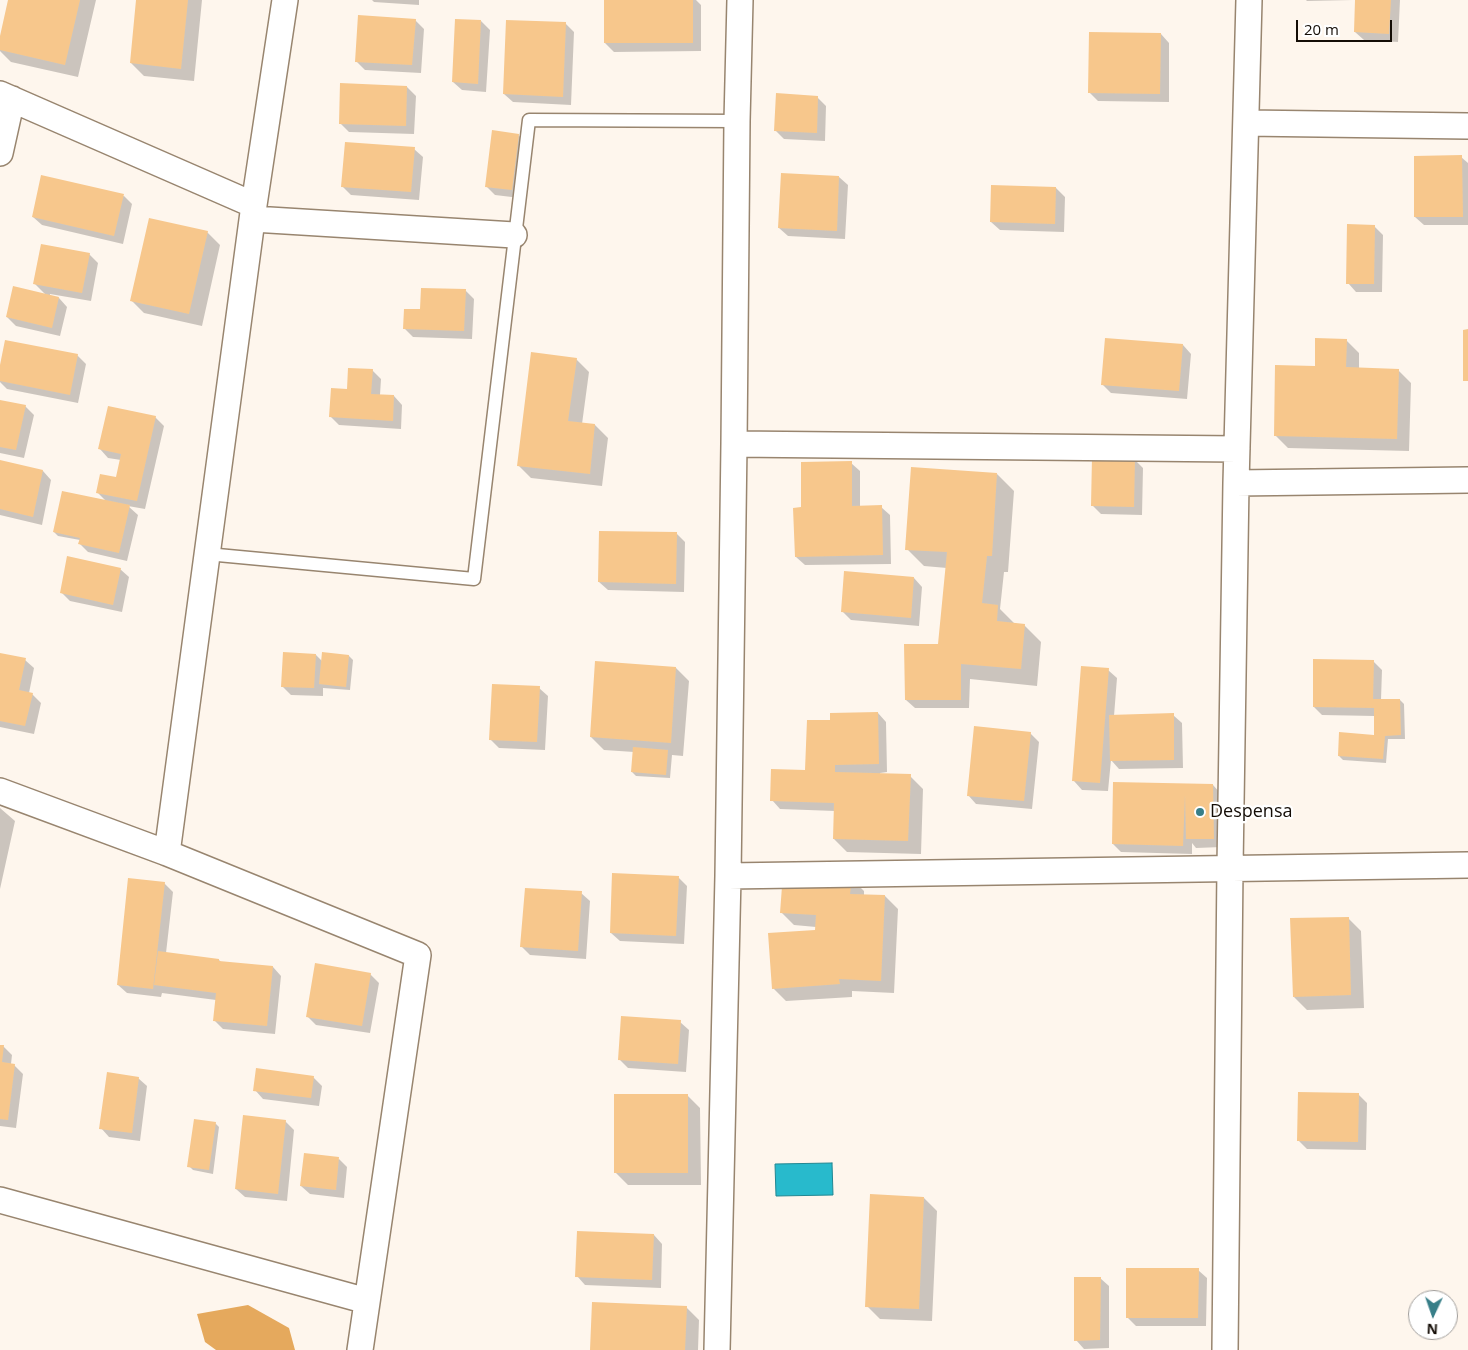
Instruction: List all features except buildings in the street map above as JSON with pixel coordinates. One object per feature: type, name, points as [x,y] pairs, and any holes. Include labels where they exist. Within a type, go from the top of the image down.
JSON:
[{"type":"street","points":[[166,853],[285,0]]},
{"type":"street","points":[[717,1350],[728,876],[740,0]]},
{"type":"street","points":[[1225,1350],[1236,483],[1249,0]]},
{"type":"street","points":[[0,153],[6,97],[254,212],[514,235]]},
{"type":"street","points":[[1246,123],[1468,126]]},
{"type":"street","points":[[734,444],[1237,449]]},
{"type":"street","points":[[1236,483],[1468,480]]},
{"type":"street","points":[[0,791],[166,853],[418,954],[360,1350]]},
{"type":"street","points":[[728,876],[1230,867],[1468,865]]},
{"type":"street","points":[[0,1200],[367,1301]]},
{"type":"lane","points":[[207,554],[474,579],[529,120],[737,121]]},
{"type":"shaded area","points":[[248,1305],[289,1328],[295,1350],[216,1350],[205,1342],[197,1314]]},
{"type":"water","points":[[832,1163],[833,1195],[776,1196],[775,1164]]},
{"type":"place","name":"Despensa","points":[[1200,812]]}]
